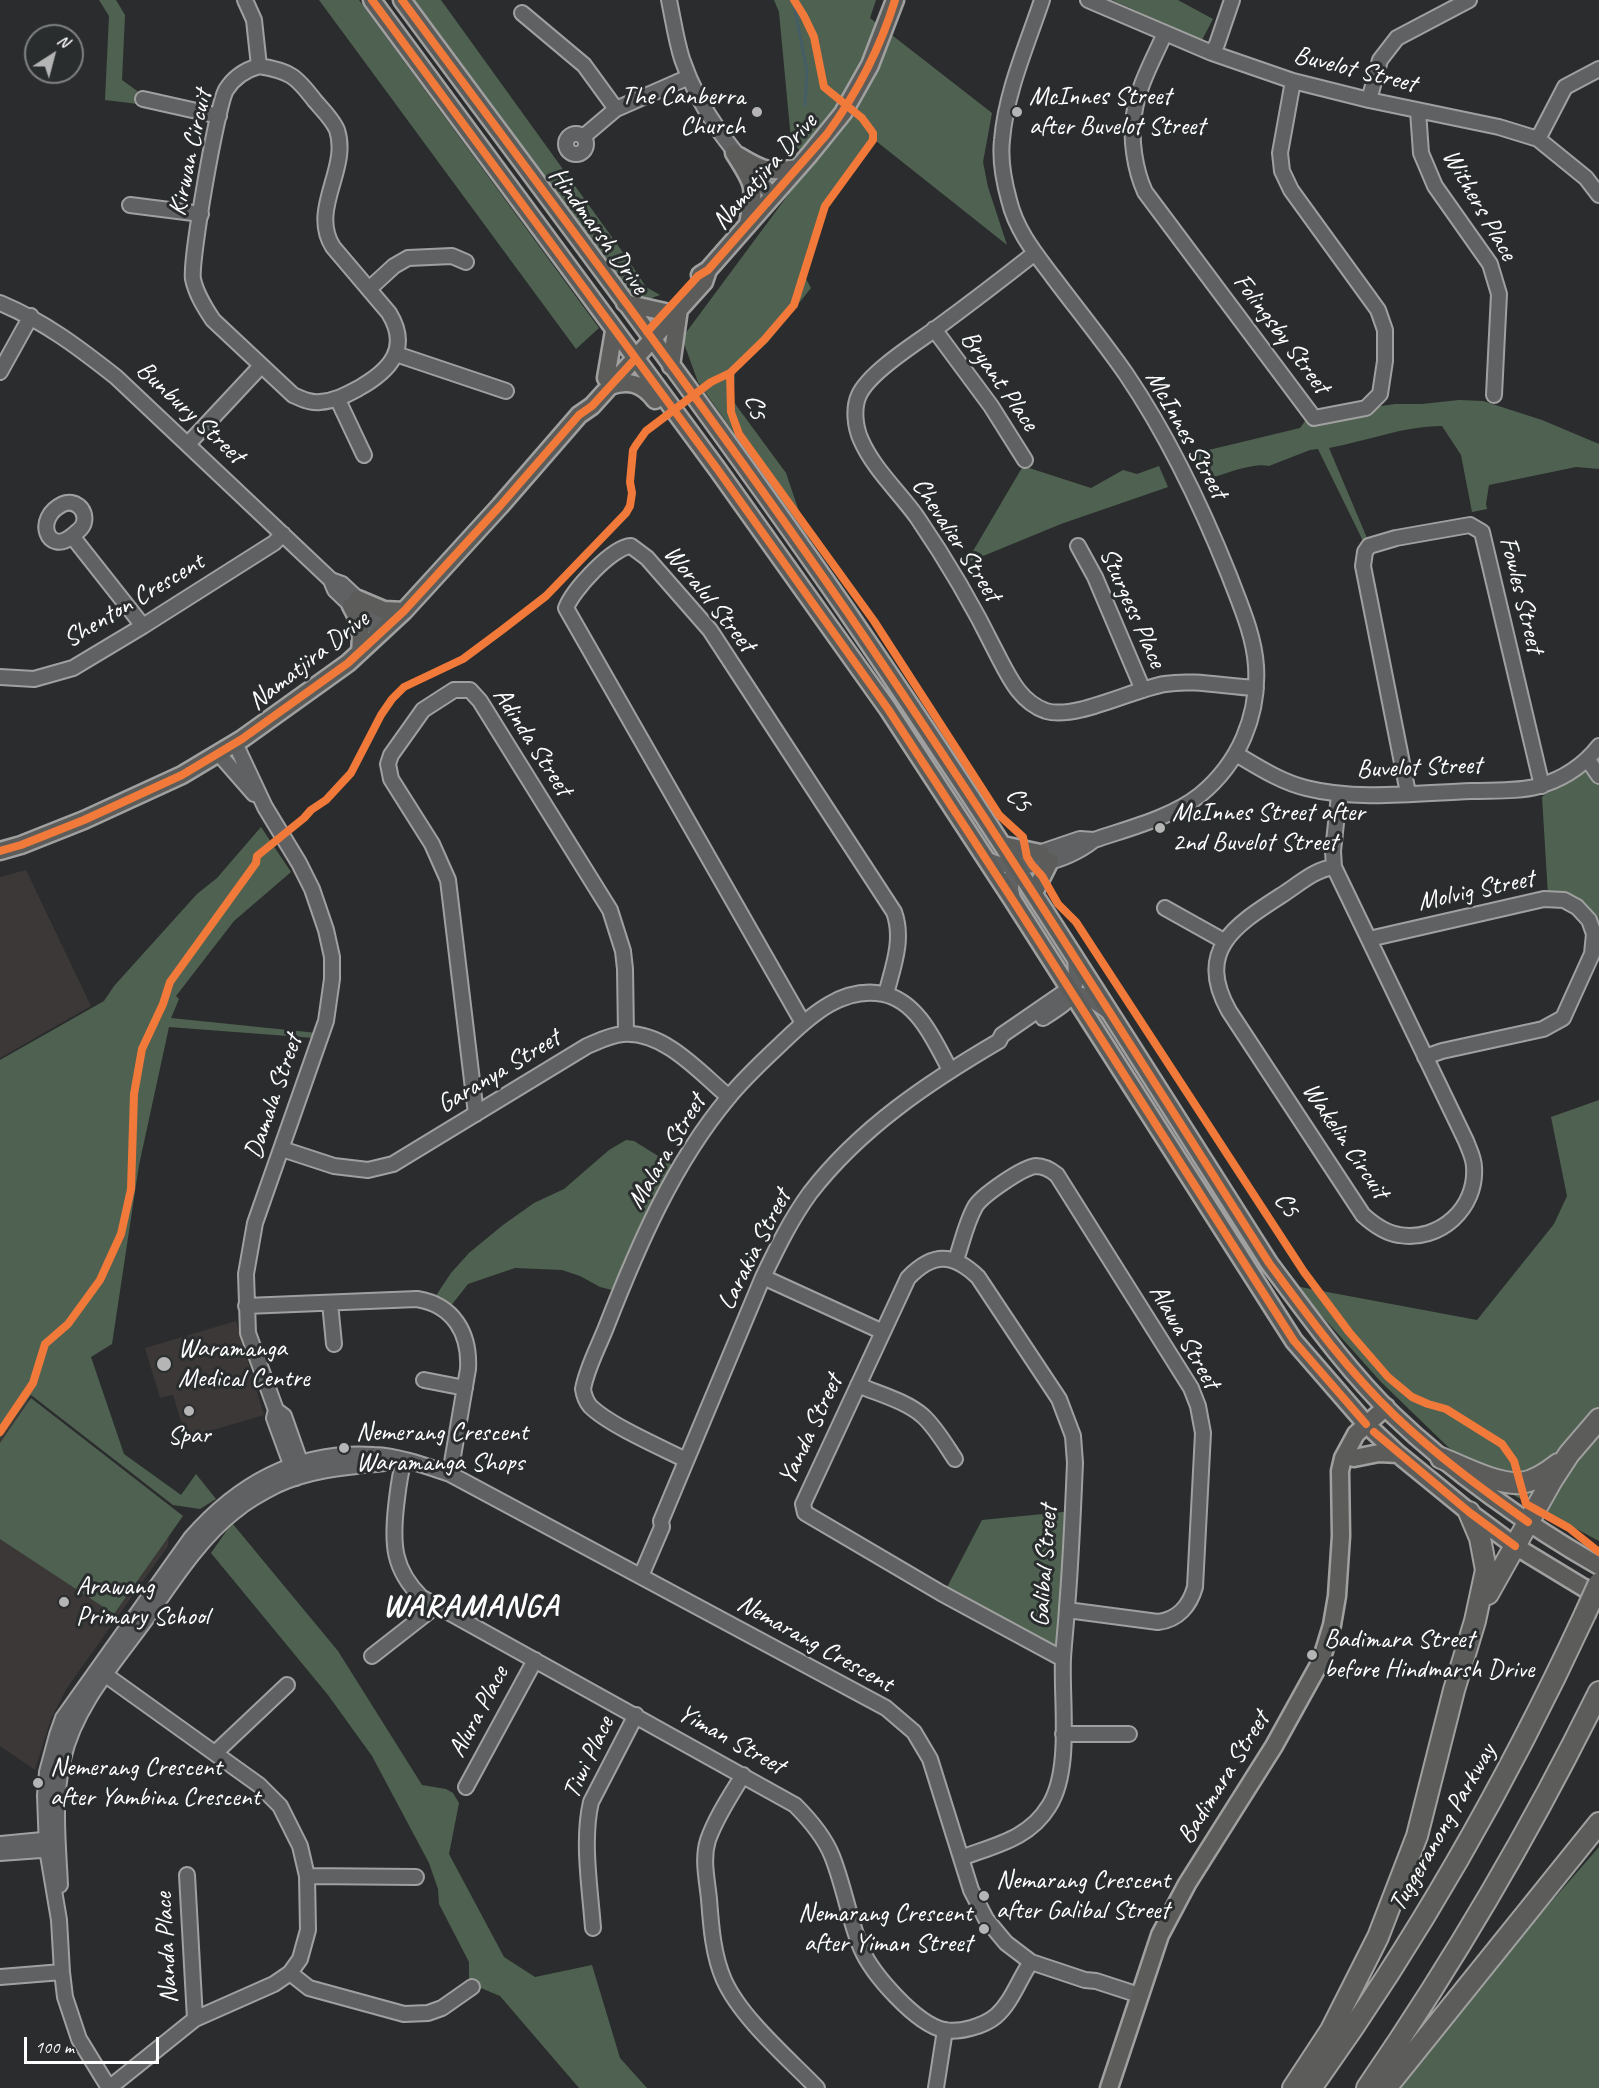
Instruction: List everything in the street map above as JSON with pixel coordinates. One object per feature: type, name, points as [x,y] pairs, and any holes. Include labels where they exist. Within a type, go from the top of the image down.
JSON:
[{"type":"highway","points":[[1475,1621],[1552,1480],[1569,1454],[1599,1419]]},
{"type":"highway","points":[[1441,1458],[1488,1476],[1521,1483],[1540,1476],[1569,1454]]},
{"type":"highway","points":[[1293,2088],[1331,2030],[1378,1937],[1417,1836],[1454,1690],[1475,1621],[1486,1570],[1480,1538],[1469,1512]]},
{"type":"highway","name":"Tuggeranong Parkway","points":[[1311,2088],[1381,1987],[1468,1844],[1514,1761],[1599,1583]]},
{"type":"highway","points":[[1367,2088],[1472,1927],[1518,1849],[1599,1692]]},
{"type":"highway","points":[[1386,2088],[1599,1822]]},
{"type":"main road","name":"Hindmarsh Drive","points":[[372,0],[882,699],[1294,1341],[1370,1428],[1398,1454],[1469,1512],[1515,1545],[1599,1597]]},
{"type":"main road","name":"Hindmarsh Drive","points":[[402,0],[671,366],[844,608],[1017,866],[1269,1263],[1314,1325],[1390,1412],[1441,1458],[1528,1522],[1599,1566]]},
{"type":"main road","name":"Namatjira Drive","points":[[0,851],[21,846],[132,800],[182,776],[219,754],[348,663],[404,611],[501,506],[579,415],[586,400],[608,382],[672,311],[698,276],[708,270],[843,113],[870,64],[895,0]]},
{"type":"main road","points":[[734,153],[767,171],[779,172],[797,168]]},
{"type":"main road","points":[[734,153],[752,181],[753,197],[747,225]]},
{"type":"main road","points":[[625,303],[672,311],[671,366]]},
{"type":"main road","points":[[614,331],[608,382],[634,382],[648,390],[682,437],[696,442]]},
{"type":"main road","points":[[355,602],[384,610],[404,611]]},
{"type":"main road","points":[[355,602],[362,632],[360,652]]},
{"type":"main road","points":[[1003,845],[1045,857],[1034,893]]},
{"type":"main road","name":"Badimara Street","points":[[1109,2088],[1160,1935],[1186,1884],[1274,1746],[1321,1661],[1332,1625],[1337,1596],[1340,1471],[1343,1458],[1356,1434],[1370,1428],[1390,1412]]},
{"type":"main road","name":"Badimara Street","points":[[1341,1485],[1349,1474],[1354,1458],[1370,1428]]},
{"type":"main road","points":[[1354,1458],[1379,1453],[1398,1454]]},
{"type":"street","points":[[245,0],[254,20],[259,66],[278,69],[301,82],[336,128],[339,150],[325,215],[325,228],[333,247],[389,313],[396,326],[398,340],[396,354],[507,391]]},
{"type":"street","points":[[669,0],[677,41],[700,102],[734,153],[773,196]]},
{"type":"street","name":"McInnes Street","points":[[986,859],[998,865],[1017,866],[1083,848],[1094,840],[1176,810],[1210,785],[1236,754],[1250,722],[1256,688],[1254,654],[1245,617],[1188,483],[1126,374],[1021,233],[1009,201],[1001,142],[1012,91],[1042,0]]},
{"type":"street","name":"Buvelot Street","points":[[1088,0],[1212,53],[1293,81],[1418,111],[1499,127],[1538,139],[1586,178],[1599,195]]},
{"type":"street","points":[[1212,53],[1232,0]]},
{"type":"street","points":[[1369,100],[1380,60],[1397,38],[1469,0]]},
{"type":"street","points":[[522,13],[584,65],[616,109]]},
{"type":"street","name":"Folingsby Street","points":[[1165,33],[1145,79],[1134,115],[1135,161],[1138,177],[1145,192],[1314,418],[1366,408],[1380,394],[1385,361],[1386,330],[1378,310],[1291,190],[1282,171],[1280,153],[1293,81]]},
{"type":"street","name":"Kirwan Circuit","points":[[259,66],[241,74],[230,85],[222,99],[193,263],[193,278],[204,306],[213,320],[261,366],[293,395],[306,401],[338,400],[378,377],[396,354]]},
{"type":"street","points":[[1538,139],[1565,87],[1599,69]]},
{"type":"street","points":[[583,137],[616,109],[689,76]]},
{"type":"street","points":[[143,99],[219,116]]},
{"type":"street","name":"Withers Place","points":[[1418,111],[1421,153],[1435,186],[1490,264],[1499,294],[1494,395]]},
{"type":"street","points":[[130,205],[201,214]]},
{"type":"street","name":"Chevalier Street","points":[[1035,254],[877,373],[859,395],[856,422],[860,439],[871,458],[916,516],[947,563],[972,605],[1010,681],[1028,700],[1040,708],[1057,712],[1075,711],[1165,684],[1184,683],[1256,688]]},
{"type":"street","points":[[369,289],[394,266],[408,258],[452,256],[466,262]]},
{"type":"street","name":"Bunbury Street","points":[[0,303],[31,316],[79,347],[116,377],[331,580],[335,590],[355,602],[384,630]]},
{"type":"street","points":[[0,372],[31,316]]},
{"type":"street","name":"Bryant Place","points":[[934,329],[992,406],[1025,460]]},
{"type":"street","points":[[188,444],[261,366]]},
{"type":"street","points":[[338,400],[364,455]]},
{"type":"street","name":"Fowles Street","points":[[1408,793],[1363,566],[1365,552],[1368,546],[1396,538],[1470,525],[1482,532],[1542,786]]},
{"type":"street","name":"Shenton Crescent","points":[[0,677],[34,679],[65,671],[143,626],[274,543],[283,534]]},
{"type":"street","points":[[72,536],[143,626]]},
{"type":"street","name":"Sturgess Place","points":[[1078,546],[1095,578],[1143,690]]},
{"type":"street","name":"Woralul Street","points":[[803,1023],[566,608],[577,589],[615,553],[626,547],[636,549],[647,558],[710,630],[894,912],[899,932],[898,947],[886,994]]},
{"type":"street","name":"Adinda Street","points":[[476,1114],[448,880],[432,844],[388,771],[391,755],[423,710],[454,690],[470,690],[480,701],[610,910],[623,951],[626,1034]]},
{"type":"street","name":"Damala Street","points":[[235,743],[265,807],[312,889],[320,908],[332,957],[330,1001],[321,1038],[251,1240],[246,1274],[248,1333],[276,1410],[284,1416],[298,1470]]},
{"type":"street","name":"Buvelot Street","points":[[1236,754],[1275,776],[1304,788],[1339,795],[1532,788],[1563,776],[1588,760],[1599,746]]},
{"type":"street","name":"Damala Street","points":[[219,754],[265,807]]},
{"type":"street","points":[[1588,760],[1599,776]]},
{"type":"street","name":"Wakelin Circuit","points":[[1334,867],[1318,872],[1242,922],[1224,941],[1218,955],[1216,972],[1218,989],[1229,1011],[1363,1215],[1378,1227],[1398,1235],[1427,1234],[1446,1226],[1460,1211],[1473,1186],[1472,1155],[1334,867],[1333,852],[1339,795]]},
{"type":"street","points":[[1014,902],[1011,889],[1012,875],[1017,866]]},
{"type":"street","name":"Molvig Street","points":[[1369,939],[1544,899],[1564,900],[1576,907],[1589,920],[1594,934],[1594,947],[1563,1018],[1543,1029],[1442,1051],[1425,1057]]},
{"type":"street","points":[[1165,908],[1224,941]]},
{"type":"street","points":[[1074,957],[1076,987],[1072,993],[1089,998],[1110,1013]]},
{"type":"street","name":"Malara Street","points":[[686,1460],[606,1419],[590,1406],[583,1389],[642,1242],[679,1169],[698,1138],[729,1097],[803,1023],[835,1000],[848,995],[862,992],[886,994],[905,1004],[918,1015],[951,1070]]},
{"type":"street","name":"Larakia Street","points":[[637,1574],[656,1524],[661,1521],[763,1277],[793,1219],[811,1193],[866,1133],[894,1110],[951,1070],[999,1041],[1002,1035],[1017,1030],[1064,993],[1072,993]]},
{"type":"street","name":"Garanya Street","points":[[282,1149],[334,1166],[368,1170],[393,1164],[588,1046],[626,1034],[650,1038],[662,1043],[729,1097]]},
{"type":"street","name":"Alawa Street","points":[[956,1260],[971,1215],[980,1199],[1028,1168],[1037,1166],[1052,1171],[1057,1175],[1191,1388],[1198,1406],[1203,1433],[1195,1587],[1192,1598],[1183,1611],[1166,1621],[1158,1622],[1067,1610]]},
{"type":"street","name":"Yanda Street","points":[[956,1260],[946,1258],[933,1261],[917,1268],[908,1278],[803,1504],[805,1513],[941,1593],[1063,1659]]},
{"type":"street","name":"Galibal Street","points":[[956,1260],[978,1277],[1059,1399],[1073,1436],[1075,1463],[1063,1659],[1063,1734],[1058,1786],[1054,1798],[1042,1816],[1024,1833],[1011,1841],[961,1858]]},
{"type":"street","points":[[763,1277],[883,1332]]},
{"type":"street","points":[[246,1306],[417,1299],[431,1303],[457,1323],[465,1336],[469,1353],[450,1474]]},
{"type":"street","points":[[330,1303],[334,1344]]},
{"type":"street","points":[[424,1380],[465,1388]]},
{"type":"street","points":[[858,1385],[907,1405],[923,1416],[955,1459]]},
{"type":"street","name":"Nemarang Crescent","points":[[109,2088],[79,2040],[65,1997],[52,1844],[45,1795],[47,1772],[63,1718],[101,1672],[227,1502],[254,1484],[336,1455],[376,1455],[450,1474],[886,1708],[914,1732],[930,1759],[971,1890],[986,1919],[1006,1943],[1031,1962],[1085,1980],[1093,1988],[1138,1999]]},
{"type":"street","name":"Yiman Street","points":[[404,1461],[399,1477],[394,1526],[395,1552],[403,1574],[414,1590],[436,1606],[789,1800],[814,1826],[832,1856],[857,1936],[867,1960],[888,1988],[907,2006],[927,2022],[945,2030]]},
{"type":"street","points":[[372,1656],[436,1606]]},
{"type":"street","name":"Alura Place","points":[[466,1787],[535,1660]]},
{"type":"street","points":[[101,1672],[259,1785],[280,1806],[300,1846],[307,1876],[308,1930],[300,1959],[290,1973],[274,1984],[195,2019],[109,2088]]},
{"type":"street","points":[[214,1753],[287,1685]]},
{"type":"street","name":"Tiwi Place","points":[[593,1928],[587,1837],[588,1814],[591,1802],[636,1715]]},
{"type":"street","points":[[1063,1734],[1129,1734]]},
{"type":"street","points":[[743,1775],[714,1826],[705,1855],[712,1939],[724,1980],[736,2001],[752,2021],[817,2088]]},
{"type":"street","points":[[0,1844],[52,1844]]},
{"type":"street","points":[[0,1853],[52,1844]]},
{"type":"street","name":"Nanda Place","points":[[187,1875],[195,2019]]},
{"type":"street","points":[[307,1876],[416,1877]]},
{"type":"street","points":[[936,2088],[945,2030],[975,2027],[996,2016],[1006,2004],[1031,1962]]},
{"type":"street","points":[[0,1977],[62,1972]]},
{"type":"street","points":[[290,1973],[309,1988],[404,2014],[428,2013],[442,2008],[472,1987]]},
{"type":"shaded area","points":[[26,870],[91,1006],[0,1058],[0,877]]},
{"type":"shaded area","points":[[236,1321],[264,1415],[186,1438],[173,1395],[160,1398],[145,1348]]},
{"type":"shaded area","name":"Arawang Primary School","points":[[25,1398],[166,1506],[170,1513],[168,1546],[67,1688],[51,1719],[35,1770],[0,1746],[0,1435]]},
{"type":"green space","points":[[99,0],[116,0],[125,15],[122,80],[140,93],[138,104],[105,100],[109,16]]},
{"type":"green space","points":[[319,0],[359,0],[599,328],[576,349]]},
{"type":"green space","points":[[413,0],[441,0],[646,287],[660,295],[646,300],[629,293]]},
{"type":"green space","points":[[774,0],[876,0],[870,18],[992,113],[983,162],[988,187],[1007,245],[876,141],[817,223],[805,277],[811,288],[768,342],[735,372],[733,401],[786,473],[808,538],[698,382],[682,338],[811,164],[791,140],[779,12]]},
{"type":"green space","points":[[1112,0],[1178,0],[1213,19],[1202,40]]},
{"type":"green space","points":[[1459,400],[1483,401],[1542,420],[1599,444],[1599,469],[1576,467],[1489,485],[1487,509],[1472,512],[1461,455],[1442,426],[1399,431],[1329,448],[1367,538],[1363,541],[1318,449],[1269,466],[1246,467],[1206,480],[1192,454],[1300,428],[1308,417],[1395,404]]},
{"type":"green space","points":[[1023,466],[1091,488],[1123,470],[1137,474],[1159,466],[1168,487],[1061,524],[966,563]]},
{"type":"green space","points":[[1589,769],[1599,782],[1599,960],[1592,957],[1590,923],[1548,895],[1542,797],[1562,782]]},
{"type":"green space","points":[[261,827],[291,872],[234,921],[176,996],[179,999],[171,1018],[317,1033],[314,1038],[169,1027],[139,1165],[112,1344],[91,1357],[124,1454],[181,1495],[196,1474],[216,1499],[200,1509],[173,1505],[31,1395],[0,1438],[0,1060],[104,1001],[114,986],[197,894],[217,878]]},
{"type":"green space","points":[[1599,1100],[1599,1541],[1478,1476],[1381,1382],[1295,1286],[1477,1320],[1554,1224],[1567,1196],[1551,1117]]},
{"type":"green space","points":[[626,1140],[634,1141],[679,1169],[620,1292],[600,1287],[580,1276],[562,1270],[515,1268],[468,1284],[446,1312],[431,1303],[451,1273],[469,1253],[534,1203],[564,1189],[609,1150]]},
{"type":"green space","points":[[31,1398],[183,1516],[114,1614],[0,1539],[0,1443]]},
{"type":"green space","points":[[1073,1511],[1060,1636],[1054,1646],[944,1593],[982,1520]]},
{"type":"green space","points":[[232,1523],[338,1651],[422,1785],[446,1789],[453,1793],[459,1803],[449,1854],[504,1957],[535,1977],[592,1965],[620,2058],[647,2088],[579,2088],[500,1996],[469,1983],[469,1962],[439,1904],[438,1889],[429,1863],[372,1756],[328,1695],[211,1553]]},
{"type":"green space","points":[[1599,1847],[1599,2088],[1389,2088]]},
{"type":"waterway","points":[[793,0],[807,71],[805,105]]},
{"type":"cycle path","points":[[372,0],[718,470],[888,709],[1294,1341],[1366,1424]]},
{"type":"cycle path","points":[[402,0],[682,379],[846,610],[1007,853],[1269,1263],[1313,1323],[1344,1361],[1395,1416],[1460,1471],[1528,1522]]},
{"type":"cycle path","points":[[0,1432],[33,1383],[45,1344],[68,1324],[100,1280],[121,1234],[131,1189],[134,1094],[142,1049],[163,1004],[170,982],[256,863],[257,856],[326,800],[351,773],[381,715],[404,687],[463,659],[546,596],[626,513],[630,506],[632,493],[630,482],[633,450],[646,431],[711,382],[730,373],[764,340],[794,305],[825,206],[873,140],[873,133],[862,118],[824,87],[814,37],[794,0]]},
{"type":"cycle path","points":[[647,332],[698,276],[708,270],[827,134],[867,70],[895,0]]},
{"type":"cycle path","points":[[0,851],[84,820],[182,775],[242,739],[348,663],[404,611],[579,415],[592,406],[635,359]]},
{"type":"cycle path","name":"C5","points":[[730,373],[731,412],[739,434],[874,621],[999,815],[1023,837],[1027,857],[1032,865],[1042,876],[1058,904],[1076,922],[1304,1272],[1349,1332],[1388,1377],[1412,1397],[1446,1409],[1502,1444],[1514,1461],[1526,1504],[1569,1528],[1599,1552]]},
{"type":"cycle path","points":[[1374,1432],[1469,1512],[1515,1546]]},
{"type":"place","name":"The Canberra Church","points":[[757,112]]},
{"type":"place","name":"McInnes Street after Buvelot Street","points":[[1017,112]]},
{"type":"place","name":"McInnes Street after 2nd Buvelot Street","points":[[1160,828]]},
{"type":"place","name":"Waramanga Medical Centre","points":[[164,1364]]},
{"type":"place","name":"Spar","points":[[189,1411]]},
{"type":"place","name":"Nemerang Crescent Waramanga Shops","points":[[344,1448]]},
{"type":"place","name":"Arawang Primary School","points":[[64,1602]]},
{"type":"place","name":"Badimara Street before Hindmarsh Drive","points":[[1312,1655]]},
{"type":"place","name":"Nemerang Crescent after Yambina Crescent","points":[[38,1783]]},
{"type":"place","name":"Nemarang Crescent after Galibal Street","points":[[984,1896]]},
{"type":"place","name":"Nemarang Crescent after Yiman Street","points":[[984,1929]]},
{"type":"district","name":"WARAMANGA","points":[[471,1608]]}]
